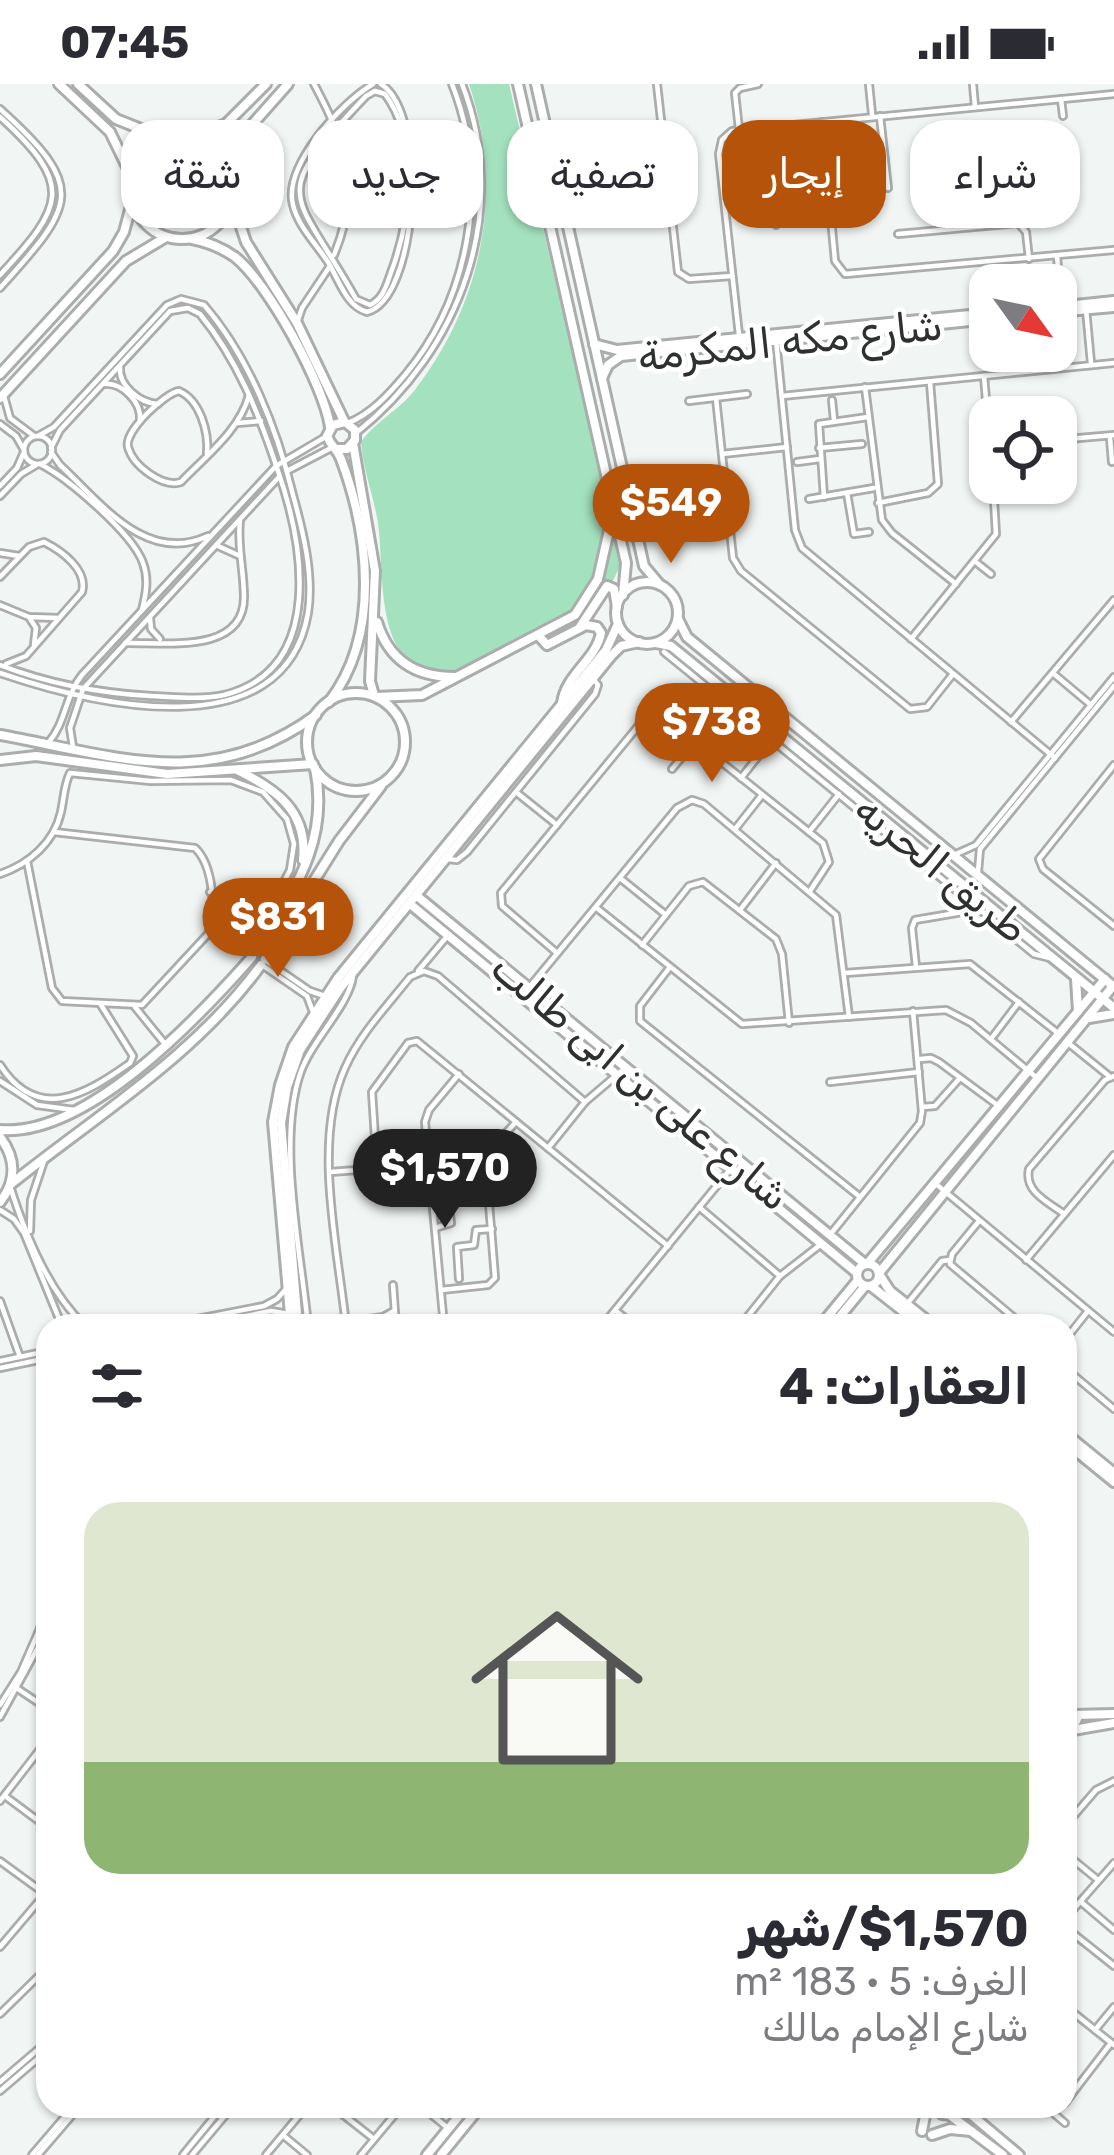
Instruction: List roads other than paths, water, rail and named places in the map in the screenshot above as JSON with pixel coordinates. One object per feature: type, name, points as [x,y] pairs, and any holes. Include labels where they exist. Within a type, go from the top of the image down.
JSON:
[{"type":"street","points":[[59,84],[110,132],[121,155]]},
{"type":"street","points":[[78,84],[121,120]]},
{"type":"street","points":[[230,120],[266,84]]},
{"type":"street","points":[[256,120],[288,84]]},
{"type":"street","points":[[314,84],[334,120]]},
{"type":"street","points":[[339,120],[377,84],[394,96],[400,120]]},
{"type":"street","points":[[452,84],[464,120]]},
{"type":"street","points":[[77,752],[70,728],[81,693],[280,476],[354,438],[391,404],[446,329],[464,286],[479,219],[482,174],[477,131],[462,84]]},
{"type":"street","points":[[518,84],[526,120]]},
{"type":"street","points":[[536,84],[543,120]]},
{"type":"street","points":[[657,84],[678,272],[689,280],[732,276]]},
{"type":"street","points":[[738,120],[736,93],[743,86],[758,84]]},
{"type":"street","points":[[868,84],[888,188]]},
{"type":"street","points":[[973,84],[975,107]]},
{"type":"street","points":[[340,120],[375,91],[389,98],[399,120]]},
{"type":"street","points":[[844,120],[1114,94]]},
{"type":"street","points":[[1061,99],[1063,116]]},
{"type":"street","points":[[0,109],[46,151],[57,173],[60,198],[50,231],[0,288]]},
{"type":"street","points":[[0,117],[39,154],[52,192],[43,226],[0,275]]},
{"type":"street","points":[[722,142],[722,177]]},
{"type":"street","points":[[308,154],[298,165],[291,190],[296,215],[332,262],[356,308],[374,311],[383,304],[406,228]]},
{"type":"street","points":[[898,234],[1018,224],[1026,232],[1029,259]]},
{"type":"street","points":[[0,374],[113,251],[125,228]]},
{"type":"street","points":[[0,735],[128,761],[179,764],[250,753],[316,715],[351,664],[364,602],[356,515],[328,432],[324,402],[296,344],[252,275],[228,252],[191,238],[167,237],[153,228]]},
{"type":"street","points":[[191,238],[209,228]]},
{"type":"street","points":[[57,1314],[23,1233],[0,1206],[11,1185],[179,1055],[258,958],[401,761],[405,736],[395,712],[375,697],[370,681],[374,549],[354,438],[298,323],[241,228]]},
{"type":"street","points":[[298,323],[306,301],[332,262],[341,228]]},
{"type":"street","points":[[401,251],[403,228]]},
{"type":"street","points":[[45,746],[58,732],[71,690],[277,466],[328,432],[360,418],[389,392],[429,341],[459,272],[467,228]]},
{"type":"street","points":[[549,228],[626,563],[617,609]]},
{"type":"street","points":[[292,1314],[281,1136],[287,1087],[300,1050],[318,1018],[448,859],[562,704],[609,652],[626,644],[656,643],[670,634],[677,619],[676,603],[644,566],[567,228]]},
{"type":"street","points":[[727,228],[739,338]]},
{"type":"street","points":[[832,228],[836,261],[845,274],[1114,250]]},
{"type":"street","points":[[167,237],[126,261],[2,395],[10,418],[45,438],[56,462],[145,539],[180,545],[213,533]]},
{"type":"street","points":[[1057,256],[1057,264]]},
{"type":"street","points":[[0,496],[21,474],[39,464],[56,435],[173,301],[189,299],[204,305],[258,394],[287,471],[309,602],[300,627],[263,675],[224,695],[195,702],[81,693],[0,667]]},
{"type":"street","points":[[285,304],[306,301]]},
{"type":"street","points":[[1077,307],[1114,304]]},
{"type":"street","points":[[1077,309],[1114,304]]},
{"type":"street","points":[[1086,309],[1091,365]]},
{"type":"street","points":[[0,486],[36,436],[54,427],[170,311],[194,310],[250,395],[277,466],[297,555],[300,627]]},
{"type":"street","name":"شارع مكه المكرمة","points":[[602,380],[611,361],[645,350],[969,318]]},
{"type":"street","name":"شارع مكه المكرمة","points":[[594,344],[612,350],[645,350],[830,332]]},
{"type":"street","points":[[776,340],[796,536],[802,548],[1053,756]]},
{"type":"street","points":[[782,395],[1114,363]]},
{"type":"street","points":[[120,365],[121,379],[140,410],[139,424]]},
{"type":"street","points":[[984,376],[986,396]]},
{"type":"street","points":[[878,502],[928,493],[938,484],[930,381]]},
{"type":"street","points":[[103,384],[115,384],[142,401],[158,404]]},
{"type":"street","points":[[865,387],[882,520],[956,584]]},
{"type":"street","points":[[207,454],[205,427],[184,392],[169,392],[129,435],[128,447],[166,485],[181,482],[237,423],[250,395]]},
{"type":"street","points":[[689,400],[746,394]]},
{"type":"street","points":[[716,398],[733,558],[741,572],[910,709],[927,706],[953,674]]},
{"type":"street","points":[[832,400],[834,420]]},
{"type":"street","points":[[824,496],[819,424],[868,417]]},
{"type":"street","points":[[237,423],[261,421]]},
{"type":"street","points":[[0,424],[16,436],[27,459],[57,474],[137,549],[146,574],[142,611]]},
{"type":"street","points":[[205,427],[215,434],[227,433]]},
{"type":"street","points":[[1077,438],[1112,435],[1112,462]]},
{"type":"street","points":[[819,448],[862,444]]},
{"type":"street","points":[[722,454],[787,447]]},
{"type":"street","points":[[797,462],[820,459]]},
{"type":"street","points":[[603,471],[622,468]]},
{"type":"street","points":[[809,499],[876,488]]},
{"type":"street","points":[[847,493],[854,534],[869,532]]},
{"type":"street","points":[[910,639],[995,534],[994,504]]},
{"type":"street","points":[[328,702],[351,693],[414,697],[575,615],[602,567],[613,509]]},
{"type":"street","points":[[125,644],[208,641],[233,627],[244,600],[240,519]]},
{"type":"street","points":[[0,577],[33,544],[44,542],[81,572],[82,592],[26,656],[0,667]]},
{"type":"street","points":[[215,546],[240,556]]},
{"type":"street","points":[[0,553],[20,556]]},
{"type":"street","points":[[975,561],[991,574]]},
{"type":"street","points":[[622,595],[644,583],[660,585]]},
{"type":"street","points":[[292,1314],[273,1140],[275,1105],[292,1047],[325,996],[593,680],[619,624],[614,589],[607,586],[580,628]]},
{"type":"street","points":[[160,590],[168,597]]},
{"type":"street","points":[[1011,722],[1111,611],[1114,600]]},
{"type":"street","points":[[0,605],[29,617],[59,618]]},
{"type":"street","points":[[375,615],[382,637],[403,664],[424,674],[457,677]]},
{"type":"street","points":[[29,617],[36,628],[34,647]]},
{"type":"street","points":[[150,617],[154,634],[165,642]]},
{"type":"street","name":"طريق الحريه","points":[[677,619],[691,640],[1111,984]]},
{"type":"street","points":[[619,624],[639,643]]},
{"type":"street","points":[[538,635],[547,646],[594,625],[602,637],[566,685],[562,704]]},
{"type":"street","points":[[680,653],[691,640]]},
{"type":"street","name":"طريق الحريه","points":[[656,643],[680,653],[730,700],[829,775],[844,793],[1114,1011]]},
{"type":"street","points":[[664,652],[730,700],[772,740],[844,793],[1034,953],[1054,959]]},
{"type":"street","points":[[26,656],[30,675]]},
{"type":"street","points":[[0,667],[71,690]]},
{"type":"street","points":[[1053,673],[1091,705]]},
{"type":"street","points":[[981,878],[976,863],[980,849],[1114,677]]},
{"type":"street","points":[[448,859],[463,857],[596,694],[598,685],[593,680]]},
{"type":"street","points":[[953,855],[976,845],[1114,686]]},
{"type":"street","points":[[672,769],[730,700]]},
{"type":"street","points":[[75,1314],[61,1297],[31,1237],[11,1185],[12,1159],[0,1133],[41,1127],[74,1110],[167,1042],[258,958],[302,875],[320,821],[308,735],[316,715]]},
{"type":"street","points":[[557,953],[500,902],[504,890],[644,718],[665,717],[823,844],[829,855],[826,868],[810,891]]},
{"type":"street","points":[[741,778],[772,740]]},
{"type":"street","points":[[250,753],[257,759],[254,767]]},
{"type":"street","points":[[0,760],[36,756],[166,774],[314,765]]},
{"type":"street","points":[[829,775],[838,772],[840,762]]},
{"type":"street","points":[[314,765],[330,783],[348,790],[384,782]]},
{"type":"street","points":[[1114,765],[1039,859],[1043,869],[1114,926]]},
{"type":"street","points":[[235,770],[286,800],[303,836],[302,875]]},
{"type":"street","points":[[0,874],[28,861],[54,832],[66,777],[73,772],[151,781],[231,780],[253,786],[272,799],[287,819],[294,844],[290,870],[258,923],[210,892]]},
{"type":"street","points":[[809,832],[851,780],[860,779]]},
{"type":"street","points":[[516,792],[557,825]]},
{"type":"street","points":[[735,830],[762,795]]},
{"type":"street","points":[[526,992],[686,801],[704,804],[831,909],[840,923],[849,1017]]},
{"type":"street","points":[[28,861],[54,994],[62,1001],[145,1003],[206,938],[212,926],[210,892],[203,856],[190,845],[54,832]]},
{"type":"street","points":[[740,910],[776,863]]},
{"type":"street","points":[[620,878],[666,915]]},
{"type":"street","points":[[642,945],[689,886],[700,881],[780,946],[789,1023]]},
{"type":"street","name":"شارع على بن ابى طالب","points":[[417,896],[449,934],[526,992]]},
{"type":"street","name":"شارع على بن ابى طالب","points":[[410,904],[432,914],[849,1260],[860,1285],[888,1293],[919,1314]]},
{"type":"street","points":[[596,907],[742,1024],[914,1011],[955,1013],[1033,1075]]},
{"type":"street","points":[[916,967],[915,920],[980,909]]},
{"type":"street","points":[[212,926],[308,993],[325,996]]},
{"type":"street","points":[[345,1314],[330,1172],[330,1120],[344,1070],[358,1043],[449,934]]},
{"type":"street","points":[[845,973],[970,964],[1112,1076],[1029,1169],[1032,1190],[1064,1214]]},
{"type":"street","points":[[670,967],[640,1006],[640,1022],[860,1197]]},
{"type":"street","points":[[307,1314],[291,1117],[308,1054],[349,993],[354,971]]},
{"type":"street","points":[[416,973],[438,976],[585,1102]]},
{"type":"street","points":[[1076,977],[1082,1016]]},
{"type":"street","points":[[832,1314],[860,1285],[877,1282],[883,1257],[1111,984]]},
{"type":"street","points":[[308,993],[313,1012]]},
{"type":"street","points":[[991,1040],[1019,1002]]},
{"type":"street","points":[[0,1065],[21,1088],[42,1097],[65,1099],[87,1092],[133,1059],[101,1005]]},
{"type":"street","points":[[135,1006],[179,1055]]},
{"type":"street","points":[[750,1314],[780,1276],[825,1240],[920,1123],[914,1011]]},
{"type":"street","points":[[1082,1016],[1114,1011]]},
{"type":"street","points":[[377,1169],[372,1091],[408,1043],[417,1041],[668,1246]]},
{"type":"street","points":[[918,1060],[931,1058],[1000,1107]]},
{"type":"street","points":[[548,1148],[585,1102],[622,1071]]},
{"type":"street","points":[[830,1082],[919,1072]]},
{"type":"street","points":[[443,1314],[427,1116],[459,1074]]},
{"type":"street","points":[[940,1188],[1000,1107],[1033,1075]]},
{"type":"street","points":[[922,1107],[939,1103],[960,1078]]},
{"type":"street","points":[[0,1081],[37,1105],[74,1110]]},
{"type":"street","points":[[441,1290],[494,1282],[487,1160],[517,1122]]},
{"type":"street","points":[[31,1237],[34,1188],[48,1154]]},
{"type":"street","points":[[1027,1260],[1114,1155]]},
{"type":"street","points":[[612,1314],[734,1164]]},
{"type":"street","points":[[330,1172],[429,1165]]},
{"type":"street","points":[[940,1188],[1114,1332]]},
{"type":"street","points":[[435,1228],[450,1224],[448,1198]]},
{"type":"street","points":[[700,1207],[780,1276]]},
{"type":"street","points":[[950,1261],[979,1221]]},
{"type":"street","points":[[459,1280],[457,1248],[474,1244],[476,1230],[492,1229]]},
{"type":"street","points":[[840,1314],[860,1285],[866,1264],[883,1257]]},
{"type":"street","name":"شارع على بن ابى طالب","points":[[849,1260],[879,1273],[888,1293],[910,1314]]},
{"type":"street","points":[[907,1304],[942,1261],[950,1261]]},
{"type":"street","points":[[950,1261],[953,1270],[1009,1314]]},
{"type":"street","points":[[393,1285],[394,1314]]},
{"type":"street","points":[[223,1314],[264,1306],[287,1288]]},
{"type":"street","points":[[0,1301],[20,1358]]},
{"type":"street","points":[[615,1310],[620,1314]]},
{"type":"street","points":[[389,1314],[394,1311]]},
{"type":"street","points":[[1077,1325],[1088,1311]]},
{"type":"street","points":[[0,1365],[36,1356]]},
{"type":"street","points":[[0,1365],[36,1357]]},
{"type":"street","points":[[1077,1378],[1114,1409]]},
{"type":"street","points":[[1077,1446],[1114,1478]]},
{"type":"street","points":[[0,1705],[36,1638]]},
{"type":"street","points":[[0,1718],[36,1653]]},
{"type":"street","points":[[18,1689],[36,1701]]},
{"type":"street","points":[[1077,1728],[1114,1714]]},
{"type":"street","points":[[1077,1715],[1114,1723]]},
{"type":"street","points":[[36,1754],[2,1798],[36,1820]]},
{"type":"street","points":[[1077,1812],[1096,1790],[1114,1781]]},
{"type":"street","points":[[0,1861],[36,1888]]},
{"type":"street","points":[[1077,1863],[1099,1881]]},
{"type":"street","points":[[1114,1863],[1078,1904],[1114,1930]]},
{"type":"street","points":[[0,1876],[9,1868]]},
{"type":"street","points":[[0,1947],[36,1906]]},
{"type":"street","points":[[1077,1934],[1114,1966]]},
{"type":"street","points":[[0,2012],[36,1978]]},
{"type":"street","points":[[1095,2030],[1114,2007]]},
{"type":"street","points":[[1077,2016],[1112,2044],[1077,2088]]},
{"type":"street","points":[[0,2082],[36,2051]]},
{"type":"street","points":[[0,2091],[36,2060]]},
{"type":"street","points":[[35,2155],[67,2118]]},
{"type":"street","points":[[183,2155],[213,2118]]},
{"type":"street","points":[[192,2155],[223,2118]]},
{"type":"street","points":[[266,2155],[297,2118]]},
{"type":"street","points":[[347,2118],[374,2139]]},
{"type":"street","points":[[361,2155],[392,2118]]},
{"type":"street","points":[[436,2118],[448,2128]]},
{"type":"street","points":[[427,2155],[457,2118]]},
{"type":"street","points":[[441,2155],[471,2118]]},
{"type":"street","points":[[927,2118],[927,2133],[975,2128]]},
{"type":"street","points":[[955,2118],[1019,2155]]},
{"type":"street","points":[[969,2118],[1003,2155]]},
{"type":"street","points":[[1059,2118],[1065,2123]]},
{"type":"street","points":[[283,2135],[308,2155]]}]
